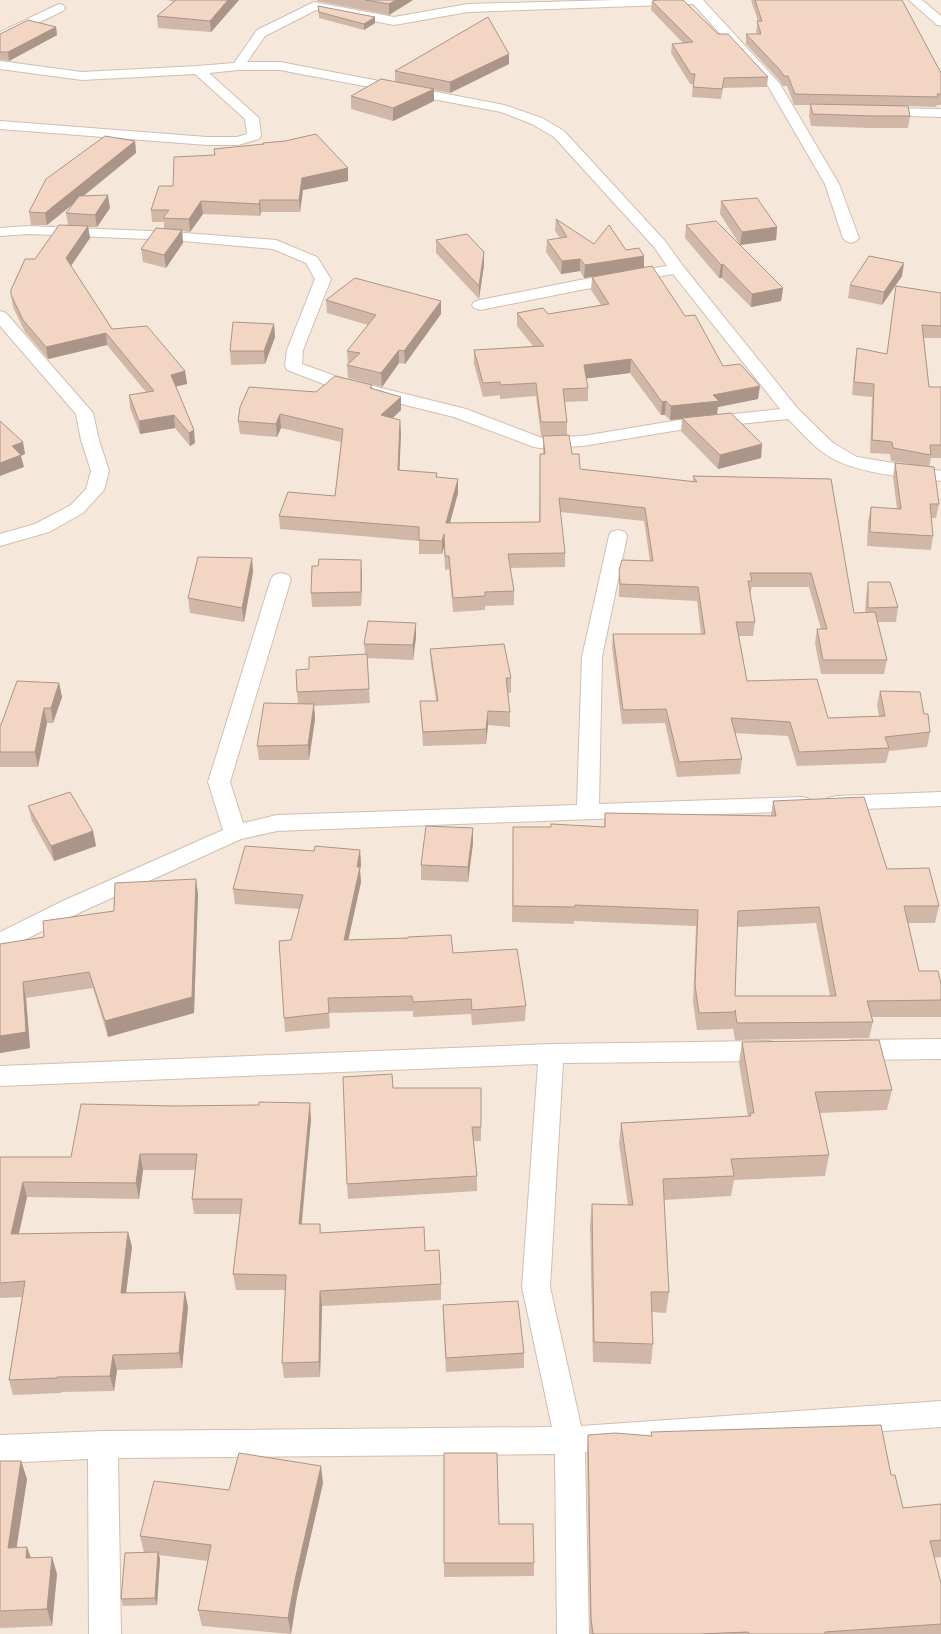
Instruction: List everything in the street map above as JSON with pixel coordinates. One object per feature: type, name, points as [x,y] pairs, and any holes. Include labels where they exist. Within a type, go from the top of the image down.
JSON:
[{"type":"street","points":[[238,66],[261,33],[314,6],[394,21],[468,8],[696,0],[773,84],[832,184],[851,238]]},
{"type":"street","points":[[918,0],[941,22]]},
{"type":"street","points":[[0,37],[59,8]]},
{"type":"street","points":[[0,65],[82,76],[198,70],[238,66],[280,66],[504,109],[537,121],[559,134],[660,244],[677,269],[792,413],[827,447],[851,461],[941,476]]},
{"type":"street","points":[[0,125],[207,141],[238,141],[254,136],[252,118],[198,70]]},
{"type":"street","points":[[789,110],[804,110]]},
{"type":"street","points":[[865,112],[941,113]]},
{"type":"street","points":[[0,232],[29,230],[164,236],[276,245],[312,260],[323,279],[295,350],[293,366],[335,382],[460,413],[540,443],[583,441],[679,425],[792,413]]},
{"type":"street","points":[[480,305],[580,285],[677,269]]},
{"type":"street","points":[[0,316],[84,413],[90,440],[100,471],[94,490],[77,509],[42,528],[0,540]]},
{"type":"street","points":[[588,812],[592,658],[618,536]]},
{"type":"street","points":[[235,833],[219,782],[281,580]]},
{"type":"street","points":[[0,942],[73,906],[235,833],[277,823],[941,800]]},
{"type":"street","points":[[830,1050],[941,1049]]},
{"type":"street","points":[[0,1076],[551,1054],[790,1051]]},
{"type":"street","points":[[551,1054],[536,1287],[570,1440],[573,1634]]},
{"type":"street","points":[[0,1449],[103,1445],[570,1440],[941,1414]]},
{"type":"street","points":[[103,1445],[105,1634]]},
{"type":"shaded area","points":[[0,0],[941,0],[941,1634],[0,1634]]},
{"type":"building","points":[[176,0],[228,0],[210,21],[157,16]]},
{"type":"building","points":[[365,0],[396,0],[389,4]]},
{"type":"building","points":[[683,0],[718,34],[728,34],[768,77],[724,78],[722,89],[693,87],[695,74],[691,74],[672,44],[693,42],[652,1]]},
{"type":"building","points":[[755,0],[902,0],[941,73],[941,94],[937,94],[938,97],[795,94],[788,76],[784,76],[746,34],[761,34],[757,21],[762,21]]},
{"type":"building","points":[[318,6],[375,17],[364,24],[319,12]]},
{"type":"building","points":[[488,17],[509,54],[450,82],[395,71]]},
{"type":"building","points":[[28,20],[56,27],[8,52],[0,52],[0,34]]},
{"type":"building","points":[[381,79],[434,89],[393,108],[351,96]]},
{"type":"building","points":[[810,104],[908,106],[910,116],[813,114]]},
{"type":"building","points":[[316,134],[348,168],[302,178],[299,200],[260,200],[259,204],[201,201],[189,219],[163,218],[169,210],[151,210],[159,186],[173,186],[174,157],[215,155],[214,149],[285,141]]},
{"type":"building","points":[[105,136],[135,141],[45,213],[29,212],[46,179]]},
{"type":"building","points":[[108,195],[95,215],[66,213],[79,196]]},
{"type":"building","points":[[757,198],[777,227],[742,232],[721,201]]},
{"type":"building","points":[[556,219],[594,244],[609,225],[626,250],[639,248],[644,256],[585,265],[580,259],[562,261],[547,240],[567,237]]},
{"type":"building","points":[[716,221],[783,288],[752,294],[723,264],[721,265],[686,225]]},
{"type":"building","points":[[59,225],[88,226],[66,258],[112,329],[147,326],[185,371],[171,375],[194,430],[189,433],[174,415],[139,421],[129,395],[154,391],[106,333],[46,347],[23,320],[11,295],[11,290],[25,259],[35,259]]},
{"type":"building","points":[[156,228],[182,230],[164,255],[141,249]]},
{"type":"building","points":[[467,234],[484,252],[479,286],[436,240]]},
{"type":"building","points":[[869,256],[904,263],[884,292],[850,285]]},
{"type":"building","points":[[652,266],[685,316],[695,315],[723,366],[740,364],[760,386],[713,395],[719,401],[671,406],[666,401],[662,402],[631,359],[584,365],[588,388],[563,389],[567,422],[541,422],[536,383],[501,385],[500,382],[483,383],[474,350],[544,346],[517,313],[543,308],[548,314],[609,304],[592,277]]},
{"type":"building","points":[[355,278],[441,301],[404,351],[399,350],[381,373],[347,365],[360,353],[347,351],[376,315],[326,300]]},
{"type":"building","points":[[896,286],[941,293],[941,326],[922,325],[929,387],[941,387],[941,445],[930,445],[931,455],[893,448],[892,442],[872,440],[874,384],[854,382],[857,348],[887,354]]},
{"type":"building","points":[[233,322],[274,324],[264,351],[230,351]]},
{"type":"building","points":[[335,376],[372,385],[370,388],[401,397],[381,415],[400,420],[398,470],[437,473],[436,477],[458,479],[446,523],[540,522],[540,454],[545,454],[543,436],[569,435],[572,454],[579,454],[580,469],[697,482],[693,476],[831,479],[854,613],[875,612],[887,660],[823,660],[817,629],[827,629],[811,573],[750,573],[752,581],[748,581],[755,622],[736,622],[747,681],[817,679],[828,718],[885,716],[880,691],[920,692],[924,714],[928,714],[930,732],[885,737],[889,748],[799,752],[790,722],[731,718],[742,759],[679,762],[666,709],[623,710],[613,634],[705,634],[698,587],[620,584],[619,570],[622,560],[653,561],[645,508],[559,498],[565,553],[508,554],[514,591],[485,592],[485,596],[453,598],[449,556],[445,556],[444,534],[442,541],[419,540],[419,527],[279,516],[288,492],[335,496],[343,429],[280,414],[276,424],[238,421],[240,407],[249,387],[316,392]]},
{"type":"building","points":[[731,413],[762,444],[720,455],[682,418]]},
{"type":"building","points":[[0,421],[23,442],[12,446],[21,455],[0,463]]},
{"type":"building","points":[[895,463],[934,467],[939,504],[930,504],[933,536],[870,532],[871,507],[901,509]]},
{"type":"building","points":[[198,557],[252,558],[242,608],[188,598]]},
{"type":"building","points":[[319,559],[361,560],[361,592],[311,593],[312,566],[318,566]]},
{"type":"building","points":[[868,582],[890,582],[898,607],[868,608]]},
{"type":"building","points":[[368,621],[416,623],[413,645],[364,644]]},
{"type":"building","points":[[504,644],[511,678],[506,678],[510,712],[488,711],[486,729],[423,732],[420,701],[438,701],[430,649]]},
{"type":"building","points":[[367,654],[369,689],[297,692],[296,670],[309,669],[309,657]]},
{"type":"building","points":[[17,681],[59,683],[51,708],[44,708],[35,752],[0,752],[0,725]]},
{"type":"building","points":[[264,703],[314,704],[308,745],[257,746]]},
{"type":"building","points":[[70,792],[93,831],[51,846],[28,806]]},
{"type":"building","points":[[864,797],[887,869],[929,868],[939,906],[904,906],[919,971],[938,971],[941,984],[941,1000],[867,1001],[873,1022],[737,1023],[735,1010],[735,1012],[699,1013],[695,985],[698,910],[575,905],[575,907],[513,906],[513,827],[551,827],[551,824],[605,827],[605,813],[776,816],[773,801]],"holes":[[[819,907],[836,996],[735,996],[738,911]]]},
{"type":"building","points":[[426,826],[473,828],[468,867],[421,865]]},
{"type":"building","points":[[245,846],[314,851],[315,846],[360,850],[357,867],[360,867],[344,940],[451,935],[453,953],[517,949],[526,1006],[472,1010],[471,999],[413,1002],[412,996],[328,998],[329,1013],[284,1018],[279,941],[291,940],[303,895],[233,889]]},
{"type":"building","points":[[196,879],[192,997],[105,1021],[89,972],[23,982],[26,1032],[0,1036],[0,944],[44,937],[43,921],[114,911],[115,883]]},
{"type":"building","points":[[879,1040],[892,1090],[815,1092],[829,1155],[731,1159],[734,1176],[663,1179],[669,1292],[651,1292],[653,1344],[594,1342],[592,1204],[633,1205],[621,1123],[751,1116],[750,1113],[754,1113],[742,1042]]},
{"type":"building","points":[[392,1074],[393,1088],[481,1088],[481,1127],[472,1127],[477,1176],[347,1184],[343,1077]]},
{"type":"building","points":[[259,1102],[310,1103],[299,1224],[320,1224],[320,1233],[424,1227],[425,1251],[439,1250],[441,1284],[320,1291],[319,1362],[282,1363],[286,1275],[233,1274],[242,1199],[192,1199],[197,1154],[140,1154],[136,1183],[23,1182],[11,1234],[128,1232],[121,1293],[185,1292],[179,1353],[113,1355],[110,1376],[9,1380],[25,1281],[0,1283],[0,1157],[71,1157],[81,1104],[174,1106],[259,1105]]},
{"type":"building","points":[[518,1301],[524,1353],[446,1358],[443,1305]]},
{"type":"building","points":[[881,1425],[891,1475],[895,1475],[903,1508],[941,1504],[941,1540],[930,1541],[941,1583],[941,1624],[825,1632],[825,1634],[749,1634],[748,1632],[699,1634],[593,1634],[591,1618],[588,1435],[615,1433],[652,1436],[651,1432]]},
{"type":"building","points":[[239,1453],[321,1466],[295,1580],[288,1618],[198,1610],[211,1545],[140,1536],[154,1481],[229,1490]]},
{"type":"building","points":[[444,1453],[497,1453],[499,1524],[533,1524],[534,1563],[444,1563]]},
{"type":"building","points":[[0,1461],[21,1461],[8,1548],[27,1547],[26,1558],[52,1557],[47,1609],[0,1611]]},
{"type":"building","points":[[158,1552],[155,1598],[121,1599],[125,1553]]}]
